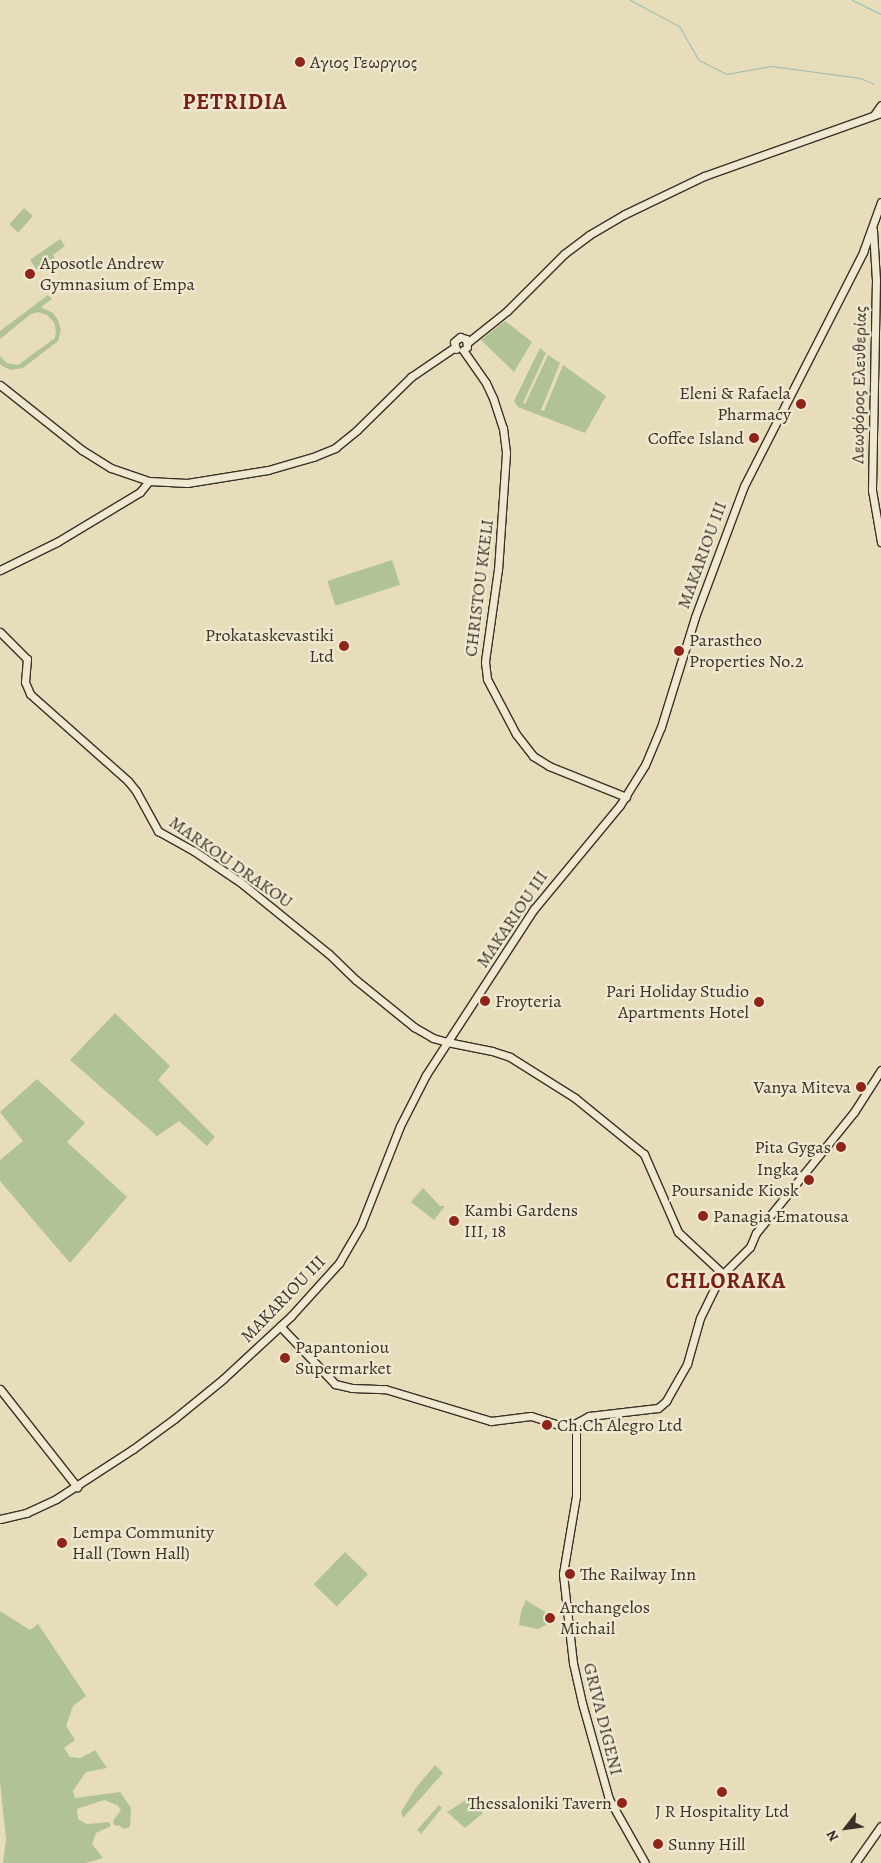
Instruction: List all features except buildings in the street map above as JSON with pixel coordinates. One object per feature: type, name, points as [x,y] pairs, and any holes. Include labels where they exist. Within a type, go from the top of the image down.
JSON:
[{"type":"main road","points":[[872,117],[881,105]]},
{"type":"main road","points":[[0,385],[94,459],[121,473],[148,482],[187,482],[240,475],[291,464],[335,448],[361,427],[411,377],[462,344],[507,311],[564,254],[589,235],[632,210],[704,176],[881,113]]},
{"type":"main road","points":[[872,117],[881,117]]},
{"type":"main road","name":"MAKARIOU III","points":[[0,1519],[31,1511],[77,1486],[174,1419],[224,1378],[280,1326],[320,1286],[339,1263],[354,1239],[403,1120],[417,1091],[447,1042],[543,896],[626,797],[645,765],[658,735],[698,609],[744,486],[863,252],[881,202]]},
{"type":"main road","name":"Λεωφόρος Ελευθερίας","points":[[873,227],[875,259],[872,474],[876,520],[881,542]]},
{"type":"main road","points":[[863,252],[875,259]]},
{"type":"main road","name":"CHRISTOU KKELI","points":[[462,344],[486,383],[501,423],[506,462],[498,569],[485,662],[487,679],[516,734],[532,756],[549,766],[626,797]]},
{"type":"main road","points":[[0,570],[57,542],[140,492],[148,482]]},
{"type":"main road","name":"MARKOU DRAKOU","points":[[0,632],[27,659],[25,682],[30,694],[132,786],[158,832],[194,851],[240,882],[329,954],[356,980],[414,1027],[433,1038],[492,1050],[510,1057],[575,1098],[640,1150],[650,1165],[678,1232],[723,1274]]},
{"type":"main road","points":[[280,1326],[330,1379],[340,1386],[385,1389],[491,1421],[531,1416],[556,1426],[576,1423],[589,1416],[652,1410],[662,1405],[687,1364],[700,1318],[723,1274],[750,1248],[754,1236],[800,1176],[854,1112],[881,1070]]},
{"type":"main road","points":[[0,1389],[77,1486]]},
{"type":"main road","name":"GRIVA DIGENI","points":[[576,1423],[576,1496],[563,1574],[573,1661],[582,1703],[609,1799],[645,1863]]},
{"type":"main road","points":[[855,1863],[881,1826]]},
{"type":"green space","points":[[24,208],[33,216],[18,232],[9,224]]},
{"type":"green space","points":[[60,239],[65,246],[53,255],[55,259],[37,270],[30,260]]},
{"type":"green space","points":[[48,295],[52,299],[41,307],[53,313],[58,320],[61,330],[58,341],[23,368],[11,370],[4,367],[0,364],[0,356],[7,363],[18,365],[55,338],[54,322],[47,315],[38,312],[31,314],[0,339],[0,331]]},
{"type":"green space","points":[[505,321],[532,342],[514,372],[481,340]]},
{"type":"green space","points":[[540,348],[546,353],[523,403],[525,404],[548,355],[560,363],[541,410],[544,411],[563,365],[606,396],[585,433],[518,407],[514,401]]},
{"type":"green space","points":[[392,560],[400,585],[335,606],[327,581]]},
{"type":"green space","points":[[115,1013],[170,1066],[158,1080],[215,1137],[207,1146],[179,1121],[157,1136],[70,1060]]},
{"type":"green space","points":[[37,1079],[85,1123],[67,1142],[127,1197],[70,1263],[0,1181],[0,1160],[23,1141],[0,1112]]},
{"type":"green space","points":[[423,1188],[440,1206],[445,1206],[434,1220],[411,1202]]},
{"type":"green space","points":[[345,1552],[368,1574],[337,1607],[314,1584]]},
{"type":"green space","points":[[526,1600],[545,1612],[548,1624],[538,1629],[519,1625],[521,1612]]},
{"type":"green space","points":[[0,1611],[30,1630],[38,1624],[86,1696],[73,1706],[66,1726],[75,1740],[64,1748],[70,1757],[81,1758],[95,1750],[107,1768],[86,1772],[73,1791],[75,1798],[120,1792],[131,1808],[130,1827],[124,1829],[114,1825],[113,1821],[121,1810],[117,1805],[104,1800],[77,1809],[78,1819],[87,1824],[109,1822],[111,1826],[96,1833],[92,1844],[103,1858],[86,1863],[3,1863],[6,1839],[0,1782]]},
{"type":"green space","points":[[435,1765],[443,1773],[403,1818],[401,1812],[415,1789]]},
{"type":"green space","points":[[469,1798],[483,1813],[465,1828],[447,1812]]},
{"type":"green space","points":[[439,1805],[442,1808],[421,1834],[417,1830]]},
{"type":"waterway","points":[[630,0],[679,26],[699,60],[726,74],[771,66],[860,78],[874,84]]},
{"type":"waterway","points":[[852,0],[881,14]]},
{"type":"place","name":"Αγιος Γεωργιος","points":[[300,62]]},
{"type":"place","name":"Aposotle Andrew Gymnasium of Empa","points":[[30,274]]},
{"type":"place","name":"Eleni & Rafaela Pharmacy","points":[[801,404]]},
{"type":"place","name":"Coffee Island","points":[[754,438]]},
{"type":"place","name":"Prokataskevastiki Ltd","points":[[344,646]]},
{"type":"place","name":"Parastheo Properties No.2","points":[[679,651]]},
{"type":"place","name":"Froyteria","points":[[485,1001]]},
{"type":"place","name":"Pari Holiday Studio Apartments Hotel","points":[[759,1002]]},
{"type":"place","name":"Vanya Miteva","points":[[861,1087]]},
{"type":"place","name":"Pita Gygas","points":[[841,1147]]},
{"type":"place","name":"Ingka Poursanide Kiosk","points":[[809,1180]]},
{"type":"place","name":"Panagia Ematousa","points":[[703,1216]]},
{"type":"place","name":"Kambi Gardens III, 18","points":[[454,1221]]},
{"type":"place","name":"Papantoniou Supermarket","points":[[285,1358]]},
{"type":"place","name":"Ch.Ch Alegro Ltd","points":[[547,1425]]},
{"type":"place","name":"Lempa Community Hall (Town Hall)","points":[[62,1543]]},
{"type":"place","name":"The Railway Inn","points":[[570,1574]]},
{"type":"place","name":"Archangelos Michail","points":[[550,1618]]},
{"type":"place","name":"J R Hospitality Ltd","points":[[722,1792]]},
{"type":"place","name":"Thessaloniki Tavern","points":[[622,1803]]},
{"type":"place","name":"Sunny Hill","points":[[658,1844]]},
{"type":"district","name":"PETRIDIA","points":[[235,103]]},
{"type":"district","name":"CHLORAKA","points":[[726,1282]]}]
